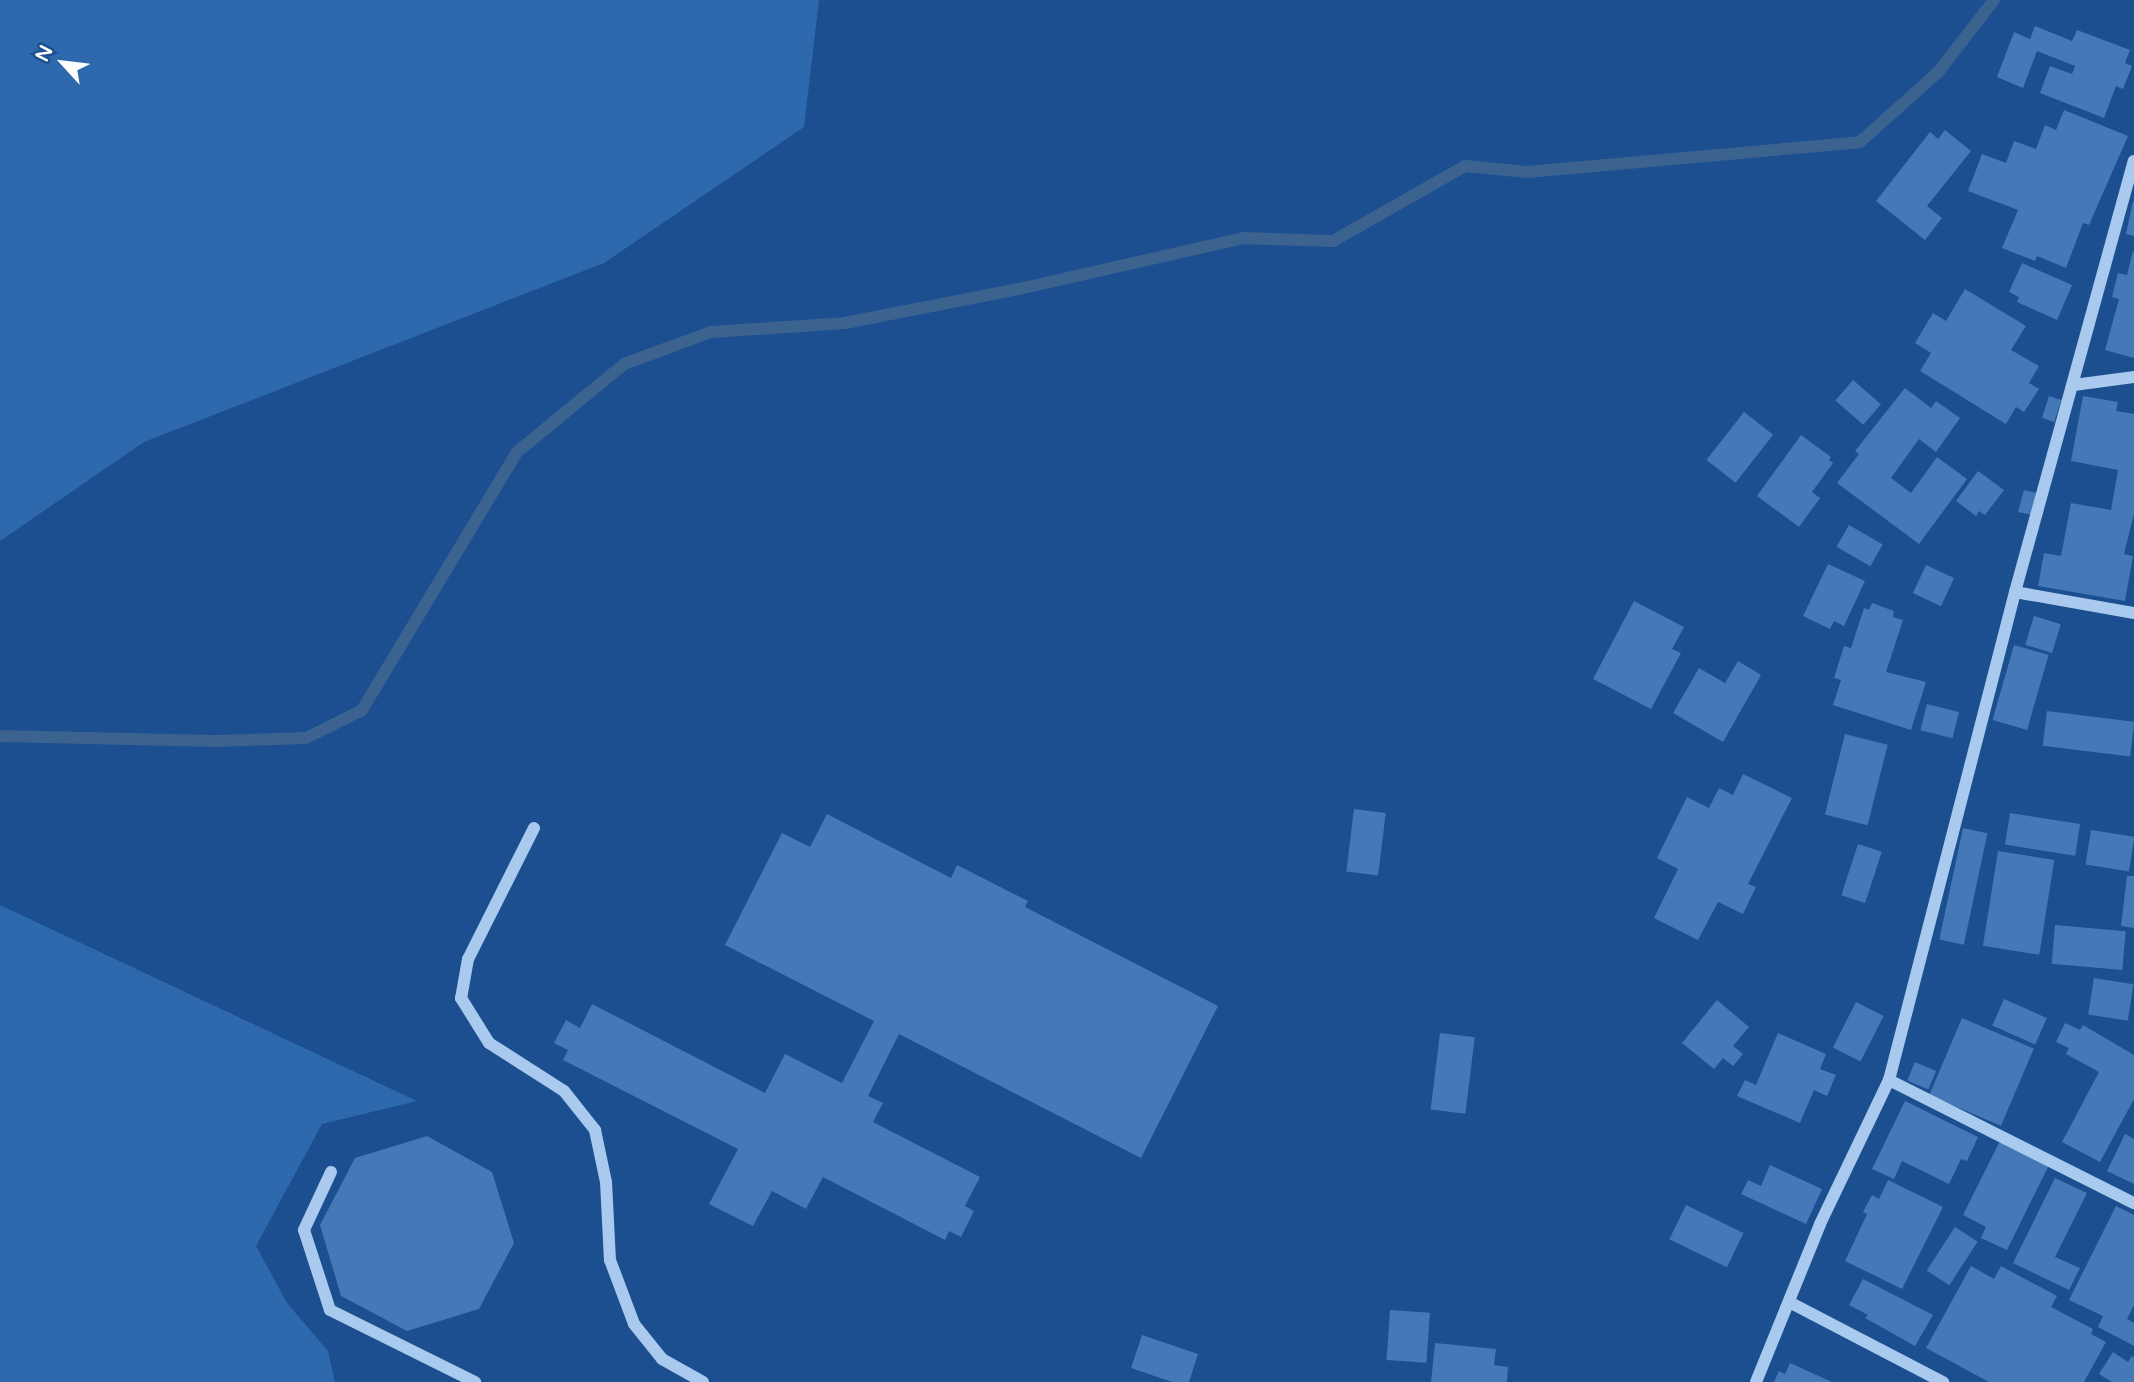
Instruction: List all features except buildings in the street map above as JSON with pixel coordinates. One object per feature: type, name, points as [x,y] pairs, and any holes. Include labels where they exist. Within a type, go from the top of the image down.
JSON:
[{"type":"street","points":[[1756,1382],[1820,1224],[1889,1080],[2015,593],[2134,161]]},
{"type":"street","points":[[2074,386],[2134,377]]},
{"type":"street","points":[[2015,593],[2134,613]]},
{"type":"street","points":[[534,828],[468,959],[461,998],[489,1043],[564,1091],[595,1130],[606,1182],[610,1260],[634,1324],[662,1359],[704,1382]]},
{"type":"street","points":[[1889,1080],[2134,1203]]},
{"type":"street","points":[[331,1172],[304,1230],[330,1310],[475,1382]]},
{"type":"street","points":[[1789,1302],[1943,1382]]},
{"type":"shaded area","points":[[0,0],[819,0],[804,127],[604,263],[144,442],[0,541]]},
{"type":"shaded area","points":[[0,905],[417,1101],[322,1124],[256,1246],[287,1303],[328,1351],[335,1382],[0,1382]]},
{"type":"waterway","points":[[0,736],[216,741],[306,738],[362,710],[517,452],[624,364],[711,332],[845,323],[1019,289],[1243,238],[1333,241],[1465,166],[1527,172],[1860,142],[1939,71],[1994,0]]}]
